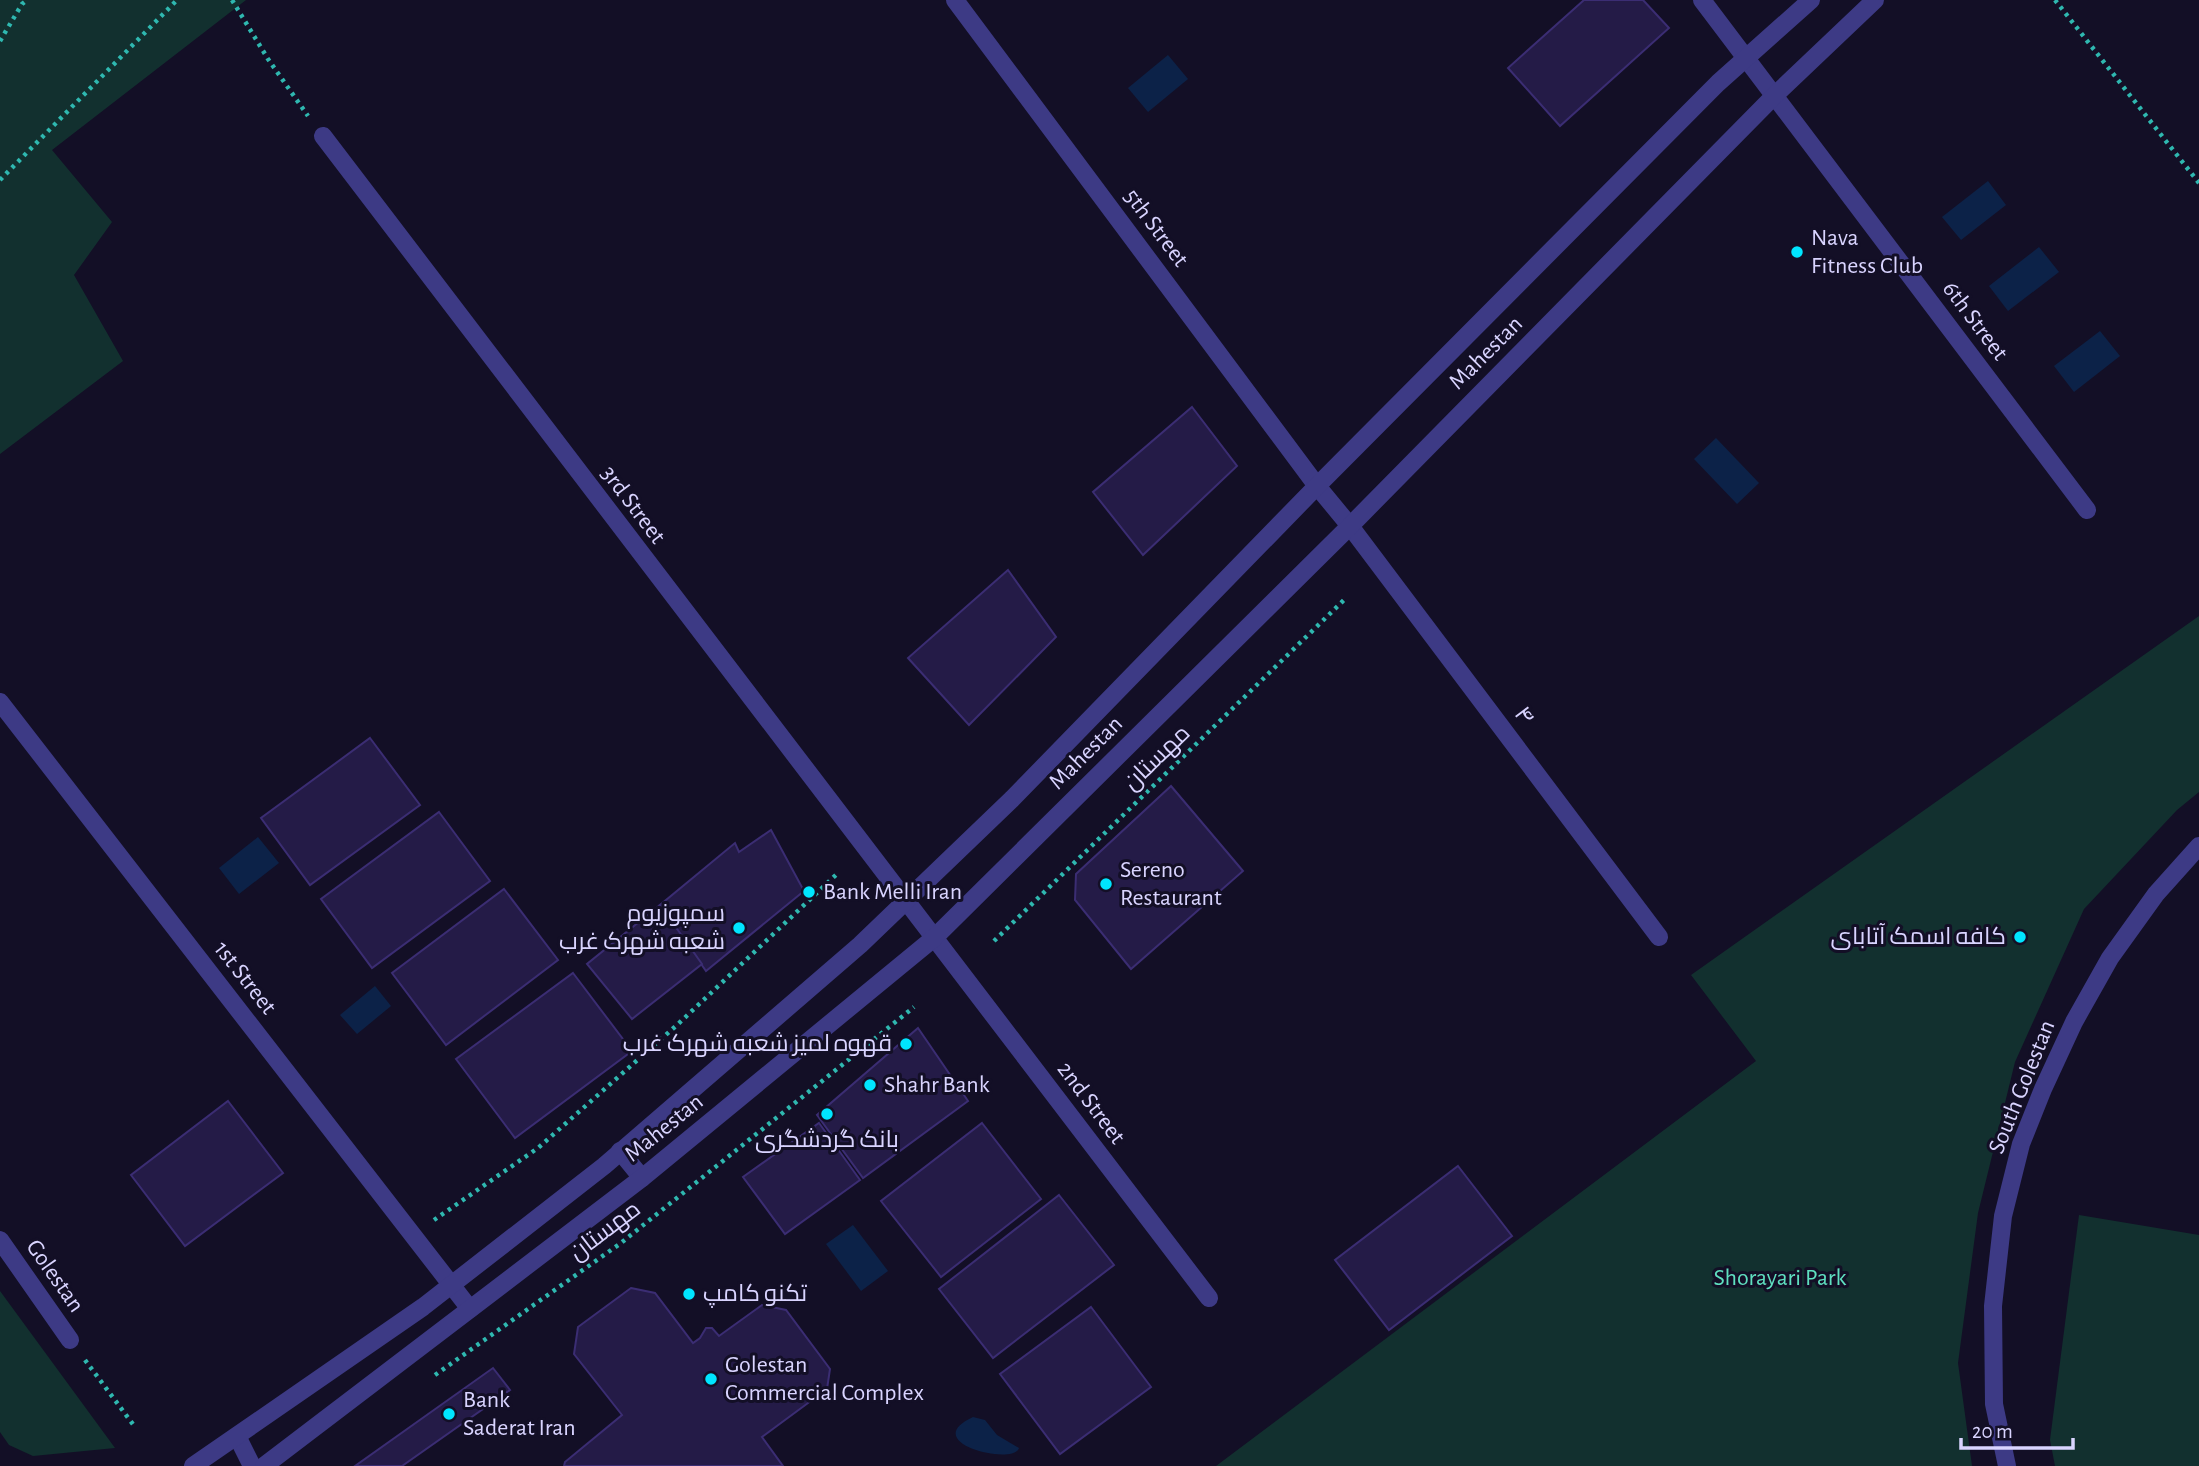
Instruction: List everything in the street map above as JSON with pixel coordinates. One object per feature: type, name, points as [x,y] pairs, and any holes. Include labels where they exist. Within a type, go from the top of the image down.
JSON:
[{"type":"street","name":"5th Street","points":[[955,0],[1317,486],[1350,526]]},
{"type":"street","name":"6th Street","points":[[1702,0],[2087,510]]},
{"type":"street","points":[[193,1466],[452,1285],[621,1151],[860,945],[1012,799],[1317,486],[1746,59],[1811,0]]},
{"type":"street","name":"Mahestan","points":[[264,1466],[642,1178],[934,938],[1350,526],[1774,96],[1875,0]]},
{"type":"street","name":"3rd Street","points":[[323,136],[934,938]]},
{"type":"street","name":"۴","points":[[1350,526],[1659,937]]},
{"type":"street","name":"1st Street","points":[[0,702],[470,1309]]},
{"type":"street","name":"South Golestan","points":[[2007,1466],[1994,1404],[1993,1306],[2003,1216],[2021,1144],[2074,1022],[2110,958],[2157,894],[2199,846]]},
{"type":"street","name":"2nd Street","points":[[934,938],[1209,1298]]},
{"type":"street","points":[[621,1151],[642,1178]]},
{"type":"street","name":"Golestan","points":[[0,1240],[70,1340]]},
{"type":"street","points":[[237,1437],[252,1466]]},
{"type":"path","points":[[0,41],[27,0]]},
{"type":"path","points":[[0,180],[177,0]]},
{"type":"path","points":[[232,0],[268,59],[323,136]]},
{"type":"path","points":[[2054,0],[2199,183]]},
{"type":"path","name":"مهستان","points":[[994,941],[1345,599]]},
{"type":"path","points":[[426,1226],[538,1148],[677,1025],[839,872]]},
{"type":"path","name":"مهستان","points":[[429,1378],[621,1243],[914,1007]]},
{"type":"path","points":[[70,1340],[135,1427]]},
{"type":"green space","points":[[0,0],[246,0],[52,150],[112,222],[74,275],[123,361],[0,454]]},
{"type":"green space","name":"Shorayari Park","points":[[2199,616],[2199,792],[2177,810],[2084,909],[2015,1062],[1978,1213],[1958,1363],[1972,1466],[1216,1466],[1756,1061],[1691,975]]},
{"type":"green space","points":[[2079,1215],[2199,1235],[2199,1466],[2055,1466],[2050,1440]]},
{"type":"green space","points":[[0,1291],[115,1448],[33,1456],[9,1445],[0,1432]]},
{"type":"water","points":[[1168,55],[1188,79],[1148,112],[1128,88]]},
{"type":"water","points":[[1988,181],[2006,205],[1961,240],[1942,217]]},
{"type":"water","points":[[2039,247],[2059,272],[2008,311],[1989,286]]},
{"type":"water","points":[[2100,331],[2120,356],[2074,392],[2054,366]]},
{"type":"water","points":[[1716,438],[1759,483],[1737,504],[1694,459]]},
{"type":"water","points":[[258,837],[279,863],[239,894],[219,868]]},
{"type":"water","points":[[375,986],[391,1006],[357,1034],[340,1015]]},
{"type":"water","points":[[853,1225],[888,1271],[861,1291],[826,1244]]},
{"type":"water","points":[[973,1417],[985,1420],[997,1435],[1019,1448],[1013,1453],[987,1453],[962,1443],[956,1435],[959,1427]]},
{"type":"building","points":[[1584,0],[1643,0],[1669,28],[1560,126],[1508,68]]},
{"type":"building","points":[[1192,407],[1237,466],[1143,555],[1093,492]]},
{"type":"building","points":[[1008,570],[1056,637],[969,725],[908,658]]},
{"type":"building","points":[[370,738],[420,805],[310,885],[261,818]]},
{"type":"building","points":[[1171,786],[1243,871],[1131,969],[1075,900],[1076,874]]},
{"type":"building","points":[[439,812],[490,881],[372,968],[321,899]]},
{"type":"building","points":[[771,830],[804,891],[706,971],[660,905],[735,843],[739,852]]},
{"type":"building","points":[[504,889],[558,960],[446,1045],[392,973]]},
{"type":"building","points":[[660,905],[702,964],[632,1019],[587,964]]},
{"type":"building","points":[[573,973],[632,1051],[515,1138],[456,1059]]},
{"type":"building","points":[[918,1028],[968,1101],[863,1178],[817,1115]]},
{"type":"building","points":[[228,1101],[283,1173],[185,1246],[131,1175]]},
{"type":"building","points":[[819,1123],[860,1180],[785,1234],[743,1177]]},
{"type":"building","points":[[982,1123],[1041,1199],[941,1277],[881,1201]]},
{"type":"building","points":[[1458,1166],[1512,1236],[1389,1330],[1335,1260]]},
{"type":"building","points":[[1059,1195],[1114,1265],[993,1358],[939,1289]]},
{"type":"building","name":"Golestan Commercial Complex","points":[[631,1288],[655,1293],[693,1343],[706,1328],[712,1328],[719,1336],[762,1305],[786,1310],[830,1369],[827,1389],[762,1437],[783,1466],[564,1466],[565,1462],[622,1415],[574,1354],[578,1327]]},
{"type":"building","points":[[1091,1307],[1151,1387],[1060,1454],[1000,1374]]},
{"type":"building","points":[[493,1368],[510,1390],[402,1466],[355,1466]]},
{"type":"place","name":"Nava Fitness Club","points":[[1797,252]]},
{"type":"place","name":"Sereno Restaurant","points":[[1106,884]]},
{"type":"place","name":"Bank Melli Iran","points":[[809,892]]},
{"type":"place","name":"سمپوزیوم شعبه شهرک غرب","points":[[739,928]]},
{"type":"place","name":"کافه اسمک آتابای","points":[[2020,937]]},
{"type":"place","name":"قهوه لمیز شعبه شهرک غرب","points":[[906,1044]]},
{"type":"place","name":"Shahr Bank","points":[[870,1085]]},
{"type":"place","name":"بانک گردشگری","points":[[827,1114]]},
{"type":"place","name":"تکنو کامپ","points":[[689,1294]]},
{"type":"place","name":"Golestan Commercial Complex","points":[[711,1379]]},
{"type":"place","name":"Bank Saderat Iran","points":[[449,1414]]}]
